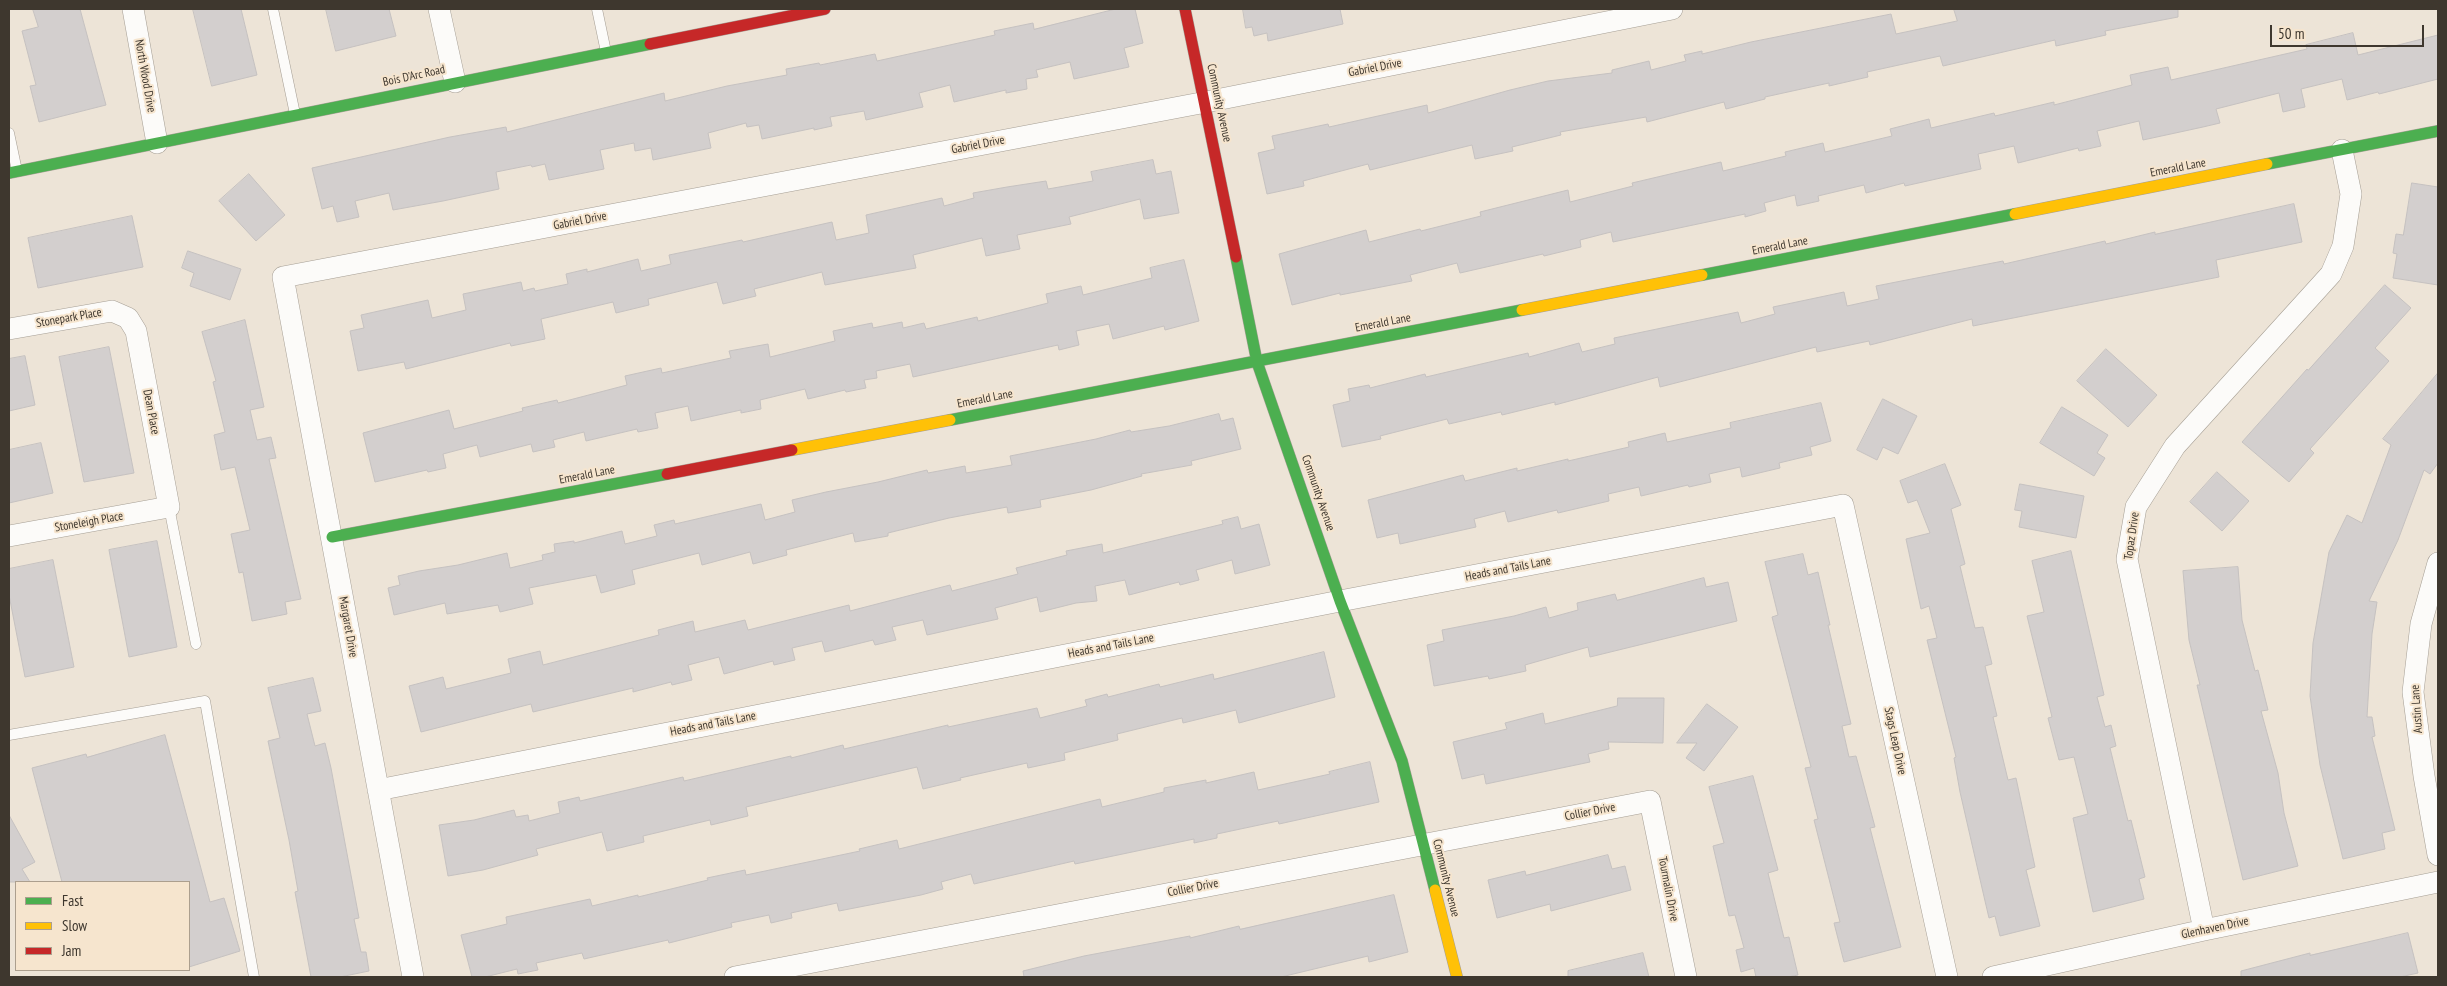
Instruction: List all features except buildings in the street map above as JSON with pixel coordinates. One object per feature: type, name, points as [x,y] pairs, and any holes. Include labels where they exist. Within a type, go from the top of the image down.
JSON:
[{"type":"street","name":"North Wood Drive","points":[[133,9],[157,143]]},
{"type":"street","points":[[439,9],[455,82]]},
{"type":"street","name":"Bois D'Arc Road","points":[[13,173],[606,52],[744,17],[825,9]]},
{"type":"street","name":"Community Avenue","points":[[1185,9],[1206,102],[1257,362],[1340,601],[1402,761],[1457,977]]},
{"type":"street","name":"Gabriel Drive","points":[[283,277],[1206,102],[1672,9]]},
{"type":"street","name":"Emerald Lane","points":[[332,537],[1257,362],[2438,131]]},
{"type":"street","name":"Topaz Drive","points":[[2204,930],[2127,559],[2136,507],[2175,446],[2331,274],[2343,246],[2351,194],[2342,150]]},
{"type":"street","name":"Margaret Drive","points":[[283,277],[413,977]]},
{"type":"street","name":"Stonepark Place","points":[[9,329],[112,310],[128,318]]},
{"type":"street","name":"Dean Place","points":[[128,318],[136,331],[169,508]]},
{"type":"street","name":"Heads and Tails Lane","points":[[378,790],[1340,601],[1844,505]]},
{"type":"street","name":"Stags Leap Drive","points":[[1844,505],[1947,977]]},
{"type":"street","name":"Stoneleigh Place","points":[[9,536],[169,508]]},
{"type":"street","name":"Austin Lane","points":[[2438,564],[2421,624],[2413,692],[2424,776],[2438,855]]},
{"type":"street","name":"Collier Drive","points":[[735,977],[1650,800]]},
{"type":"street","name":"Tourmalin Drive","points":[[1650,800],[1686,977]]},
{"type":"street","name":"Glenhaven Drive","points":[[1993,977],[2204,930],[2438,882]]},
{"type":"lane","points":[[273,9],[295,115]]},
{"type":"lane","points":[[596,9],[606,52]]},
{"type":"lane","points":[[9,133],[13,173]]},
{"type":"lane","points":[[169,508],[196,644]]},
{"type":"lane","points":[[9,736],[205,701],[254,977]]},
{"type":"traffic: fast","points":[[9,173],[650,44]]},
{"type":"traffic: fast","points":[[2267,164],[2438,131]]},
{"type":"traffic: fast","points":[[1702,275],[2015,214]]},
{"type":"traffic: fast","points":[[1236,257],[1257,362],[1340,601],[1402,761],[1435,890]]},
{"type":"traffic: fast","points":[[950,420],[1522,310]]},
{"type":"traffic: fast","points":[[332,537],[667,474]]},
{"type":"traffic: slow","points":[[2015,214],[2267,164]]},
{"type":"traffic: slow","points":[[1522,310],[1702,275]]},
{"type":"traffic: slow","points":[[792,450],[950,420]]},
{"type":"traffic: slow","points":[[1435,890],[1457,977]]},
{"type":"traffic: jam","points":[[650,44],[825,9]]},
{"type":"traffic: jam","points":[[1185,9],[1236,257]]},
{"type":"traffic: jam","points":[[667,474],[792,450]]}]
